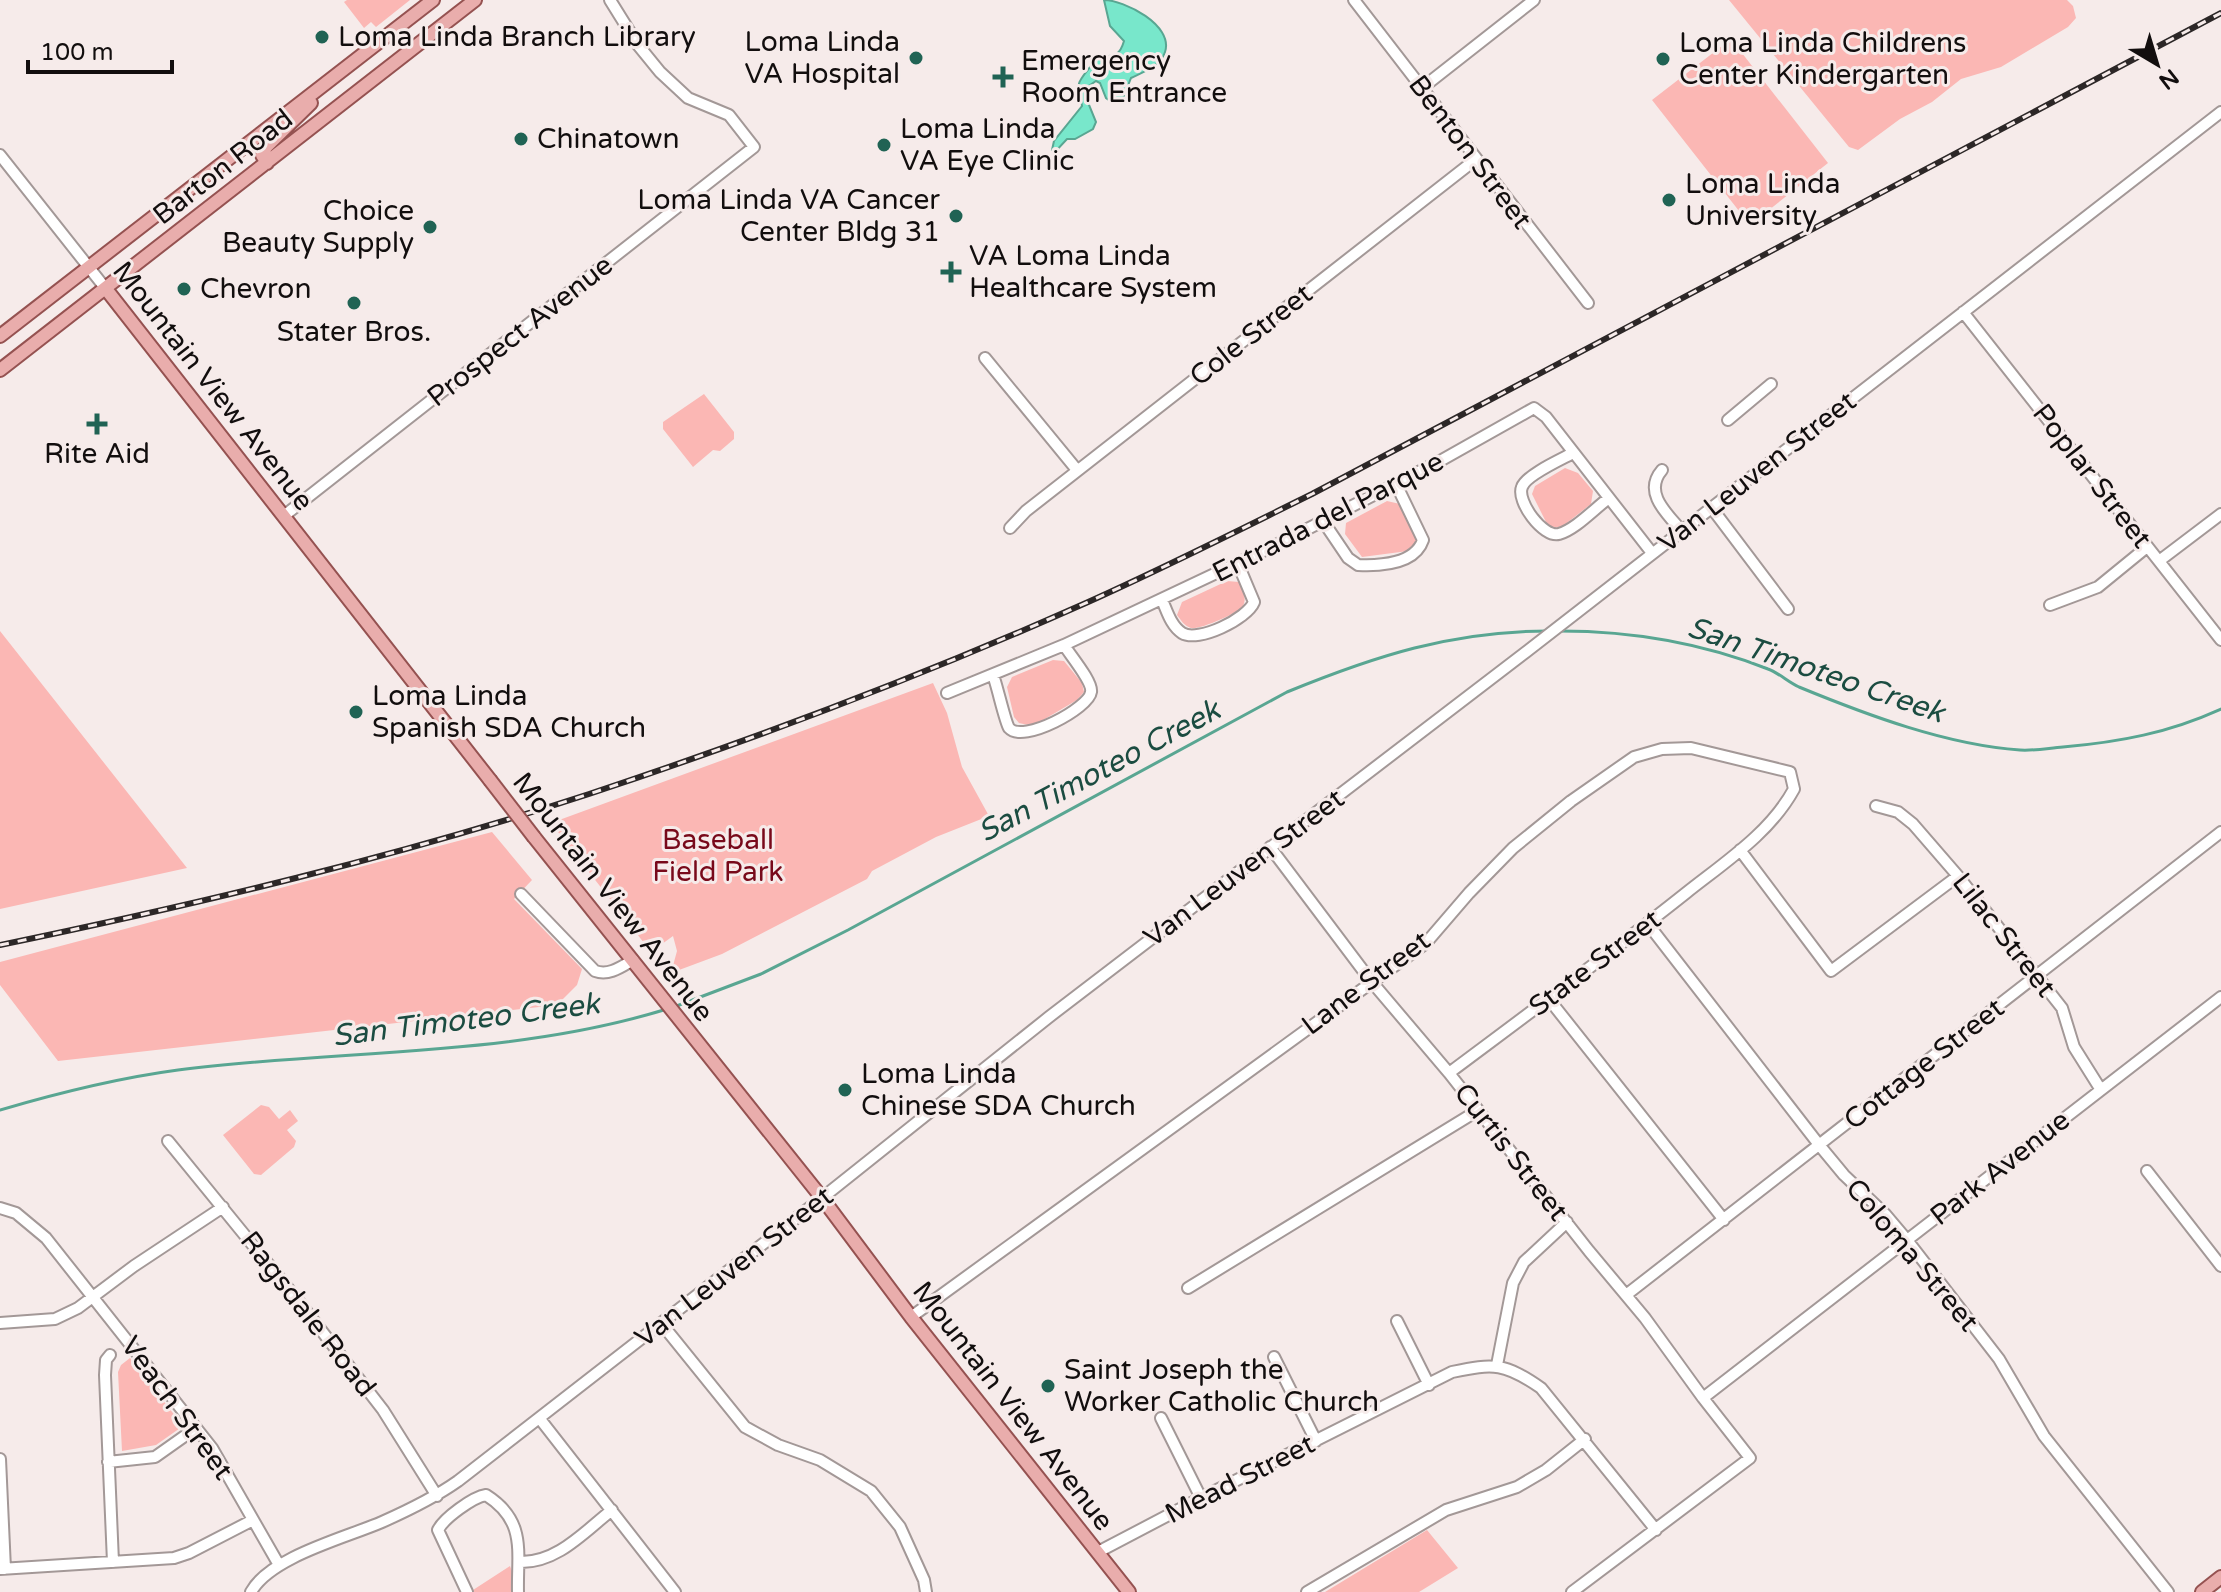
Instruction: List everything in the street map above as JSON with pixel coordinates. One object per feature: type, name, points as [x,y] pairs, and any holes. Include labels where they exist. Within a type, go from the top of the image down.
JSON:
[{"type":"main road","name":"Barton Road","points":[[0,336],[433,0]]},
{"type":"main road","name":"Barton Road","points":[[0,370],[475,0]]},
{"type":"main road","points":[[267,163],[262,155],[266,147],[303,113],[330,81]]},
{"type":"main road","name":"Mountain View Avenue","points":[[106,289],[1129,1592]]},
{"type":"main road","points":[[2202,1592],[2221,1577]]},
{"type":"street","name":"Prospect Avenue","points":[[285,515],[754,147],[729,115],[688,98],[660,72],[638,45],[610,0]]},
{"type":"street","name":"Benton Street","points":[[1354,0],[1588,303]]},
{"type":"street","points":[[1422,88],[1534,0]]},
{"type":"street","name":"Van Leuven Street","points":[[251,1592],[269,1571],[279,1565],[437,1496],[540,1419],[1049,1017],[1526,652],[2221,112]]},
{"type":"street","name":"Mountain View Avenue","points":[[0,155],[106,289]]},
{"type":"street","name":"Cole Street","points":[[1010,528],[1077,470],[1475,160]]},
{"type":"street","name":"Poplar Street","points":[[1963,312],[2221,640]]},
{"type":"street","points":[[985,358],[1077,470]]},
{"type":"street","points":[[1728,420],[1771,384]]},
{"type":"street","name":"Entrada del Parque","points":[[947,693],[1064,645],[1238,564],[1396,484],[1534,408],[1546,417],[1652,553]]},
{"type":"street","points":[[1573,453],[1529,478],[1522,486],[1521,499],[1543,532],[1551,535],[1563,533],[1609,498]]},
{"type":"street","points":[[1662,470],[1655,478],[1653,490],[1658,502],[1681,530]]},
{"type":"street","points":[[1323,521],[1348,558],[1358,565],[1412,556],[1423,540],[1396,484]]},
{"type":"street","points":[[1711,507],[1788,609]]},
{"type":"street","points":[[2159,561],[2221,514]]},
{"type":"street","points":[[2050,605],[2098,587],[2147,547]]},
{"type":"street","points":[[1162,600],[1175,628],[1185,635],[1198,636],[1242,617],[1250,611],[1254,602],[1238,564]]},
{"type":"street","points":[[993,675],[1008,727],[1017,733],[1029,734],[1083,706],[1091,697],[1092,687],[1064,645]]},
{"type":"street","name":"Lane Street","points":[[911,1317],[1426,943],[1513,848],[1571,801],[1634,757],[1662,749],[1691,748],[1790,772],[1794,789],[1779,815],[1740,850]]},
{"type":"street","name":"Lilac Street","points":[[1876,806],[1898,812],[1913,824],[1958,876],[2062,1008],[2074,1047],[2101,1090]]},
{"type":"street","name":"Cottage Street","points":[[1626,1295],[2221,832]]},
{"type":"street","name":"Curtis Street","points":[[1270,847],[1371,981],[1449,1073],[1669,1348],[1750,1458],[1656,1530]]},
{"type":"street","points":[[1740,850],[1831,971],[1958,876]]},
{"type":"street","name":"State Street","points":[[1449,1073],[1648,924],[1740,850]]},
{"type":"street","points":[[521,894],[595,971],[604,973],[615,970],[633,960]]},
{"type":"street","name":"Coloma Street","points":[[1648,924],[1820,1146],[1907,1240],[2004,1367],[2044,1436],[2168,1592]]},
{"type":"street","name":"Park Avenue","points":[[1703,1398],[2221,997]]},
{"type":"street","points":[[1548,998],[1724,1220]]},
{"type":"street","points":[[1188,1288],[1477,1111]]},
{"type":"street","name":"Ragsdale Road","points":[[168,1141],[383,1410],[437,1496]]},
{"type":"street","points":[[2147,1171],[2221,1266]]},
{"type":"street","points":[[0,1323],[55,1319],[78,1308],[134,1266],[223,1207]]},
{"type":"street","name":"Veach Street","points":[[0,1208],[16,1213],[39,1230],[212,1448],[279,1565]]},
{"type":"street","points":[[1567,1222],[1524,1262],[1513,1283],[1497,1365],[1541,1388],[1656,1530],[1572,1592]]},
{"type":"street","points":[[1397,1321],[1429,1385]]},
{"type":"street","points":[[661,1323],[745,1427],[778,1445],[820,1460],[871,1491],[900,1527],[924,1580],[926,1592]]},
{"type":"street","points":[[110,1355],[105,1364],[105,1375],[113,1562]]},
{"type":"street","points":[[1274,1357],[1316,1441]]},
{"type":"street","name":"Mead Street","points":[[1098,1552],[1452,1372],[1497,1365]]},
{"type":"street","points":[[1161,1418],[1201,1498]]},
{"type":"street","points":[[540,1419],[675,1592]]},
{"type":"street","points":[[108,1462],[155,1457],[196,1428]]},
{"type":"street","points":[[1307,1592],[1446,1510],[1517,1487],[1546,1470],[1585,1439]]},
{"type":"street","points":[[0,1459],[3,1569],[174,1558],[253,1520]]},
{"type":"street","points":[[467,1592],[438,1530],[444,1520],[474,1499],[486,1495],[504,1511],[518,1538],[518,1592]]},
{"type":"street","points":[[520,1562],[546,1559],[557,1553],[612,1510]]},
{"type":"green space","points":[[410,0],[376,27],[371,22],[364,28],[344,2]]},
{"type":"green space","points":[[1729,0],[2067,0],[2073,6],[2076,18],[2068,27],[2001,67],[1961,79],[1932,102],[1900,119],[1858,150],[1849,147]]},
{"type":"green space","points":[[1731,39],[1828,163],[1750,225],[1652,100]]},
{"type":"green space","points":[[704,394],[734,432],[734,439],[720,451],[713,450],[693,467],[663,429],[663,422]]},
{"type":"green space","points":[[1565,468],[1578,473],[1593,491],[1591,504],[1563,526],[1554,528],[1547,524],[1532,494],[1535,486]]},
{"type":"green space","points":[[1387,501],[1400,504],[1417,533],[1418,545],[1408,551],[1362,557],[1345,534],[1346,523]]},
{"type":"green space","points":[[1227,581],[1239,582],[1245,600],[1243,606],[1227,617],[1202,626],[1186,626],[1177,615],[1182,602]]},
{"type":"green space","points":[[0,631],[187,868],[0,909]]},
{"type":"green space","points":[[1053,660],[1064,661],[1082,683],[1084,692],[1077,700],[1033,726],[1019,723],[1014,717],[1007,687],[1012,677]]},
{"type":"green space","name":"Baseball Field Park","points":[[933,683],[947,713],[962,767],[989,816],[936,837],[872,871],[867,879],[722,954],[671,973],[677,951],[673,936],[651,952],[551,823]]},
{"type":"green space","points":[[492,832],[532,880],[514,899],[582,969],[577,985],[557,1005],[58,1061],[0,985],[0,962]]},
{"type":"green space","points":[[261,1105],[269,1107],[279,1119],[290,1110],[298,1121],[287,1130],[296,1141],[294,1147],[261,1175],[254,1174],[223,1135]]},
{"type":"green space","points":[[130,1358],[183,1426],[156,1445],[122,1451],[118,1372]]},
{"type":"green space","points":[[1427,1530],[1458,1568],[1419,1592],[1325,1592]]},
{"type":"green space","points":[[510,1566],[514,1592],[474,1592],[473,1590]]},
{"type":"shaded area","points":[[1104,0],[1134,9],[1155,24],[1166,42],[1165,52],[1156,65],[1131,78],[1122,101],[1113,103],[1106,98],[1100,83],[1096,81],[1086,88],[1087,100],[1096,122],[1093,129],[1075,139],[1067,139],[1055,152],[1052,150],[1054,141],[1082,106],[1079,86],[1082,78],[1100,56],[1119,52],[1124,41],[1110,26]]},
{"type":"waterway","name":"San Timoteo Creek","points":[[674,1007],[761,974],[848,930],[1287,692],[1351,667],[1414,648],[1479,635],[1548,631]]},
{"type":"waterway","name":"San Timoteo Creek","points":[[1560,631],[1639,636],[1718,652],[1768,669],[1799,687],[1880,718],[1936,735],[1992,747],[2031,750],[2124,739],[2163,730],[2221,709]]},
{"type":"waterway","name":"San Timoteo Creek","points":[[0,1110],[156,1073],[239,1063],[486,1044],[607,1025],[667,1009]]},
{"type":"railway","points":[[0,945],[297,878],[516,817],[775,729],[1019,632],[1138,579],[1312,494],[2221,13]]},
{"type":"place","name":"Loma Linda Branch Library","points":[[322,37]]},
{"type":"place","name":"Loma Linda VA Hospital","points":[[916,58]]},
{"type":"place","name":"Loma Linda Childrens Center Kindergarten","points":[[1663,59]]},
{"type":"place","name":"Emergency Room Entrance","points":[[1003,77]]},
{"type":"place","name":"Chinatown","points":[[521,139]]},
{"type":"place","name":"Loma Linda VA Eye Clinic","points":[[884,145]]},
{"type":"place","name":"Loma Linda University","points":[[1669,200]]},
{"type":"place","name":"Loma Linda VA Cancer Center Bldg 31","points":[[956,216]]},
{"type":"place","name":"Choice Beauty Supply","points":[[430,227]]},
{"type":"place","name":"VA Loma Linda Healthcare System","points":[[951,272]]},
{"type":"place","name":"Chevron","points":[[184,289]]},
{"type":"place","name":"Stater Bros.","points":[[354,303]]},
{"type":"place","name":"Rite Aid","points":[[97,424]]},
{"type":"place","name":"Loma Linda Spanish SDA Church","points":[[356,712]]},
{"type":"place","name":"Loma Linda Chinese SDA Church","points":[[845,1090]]},
{"type":"place","name":"Saint Joseph the Worker Catholic Church","points":[[1048,1386]]}]
